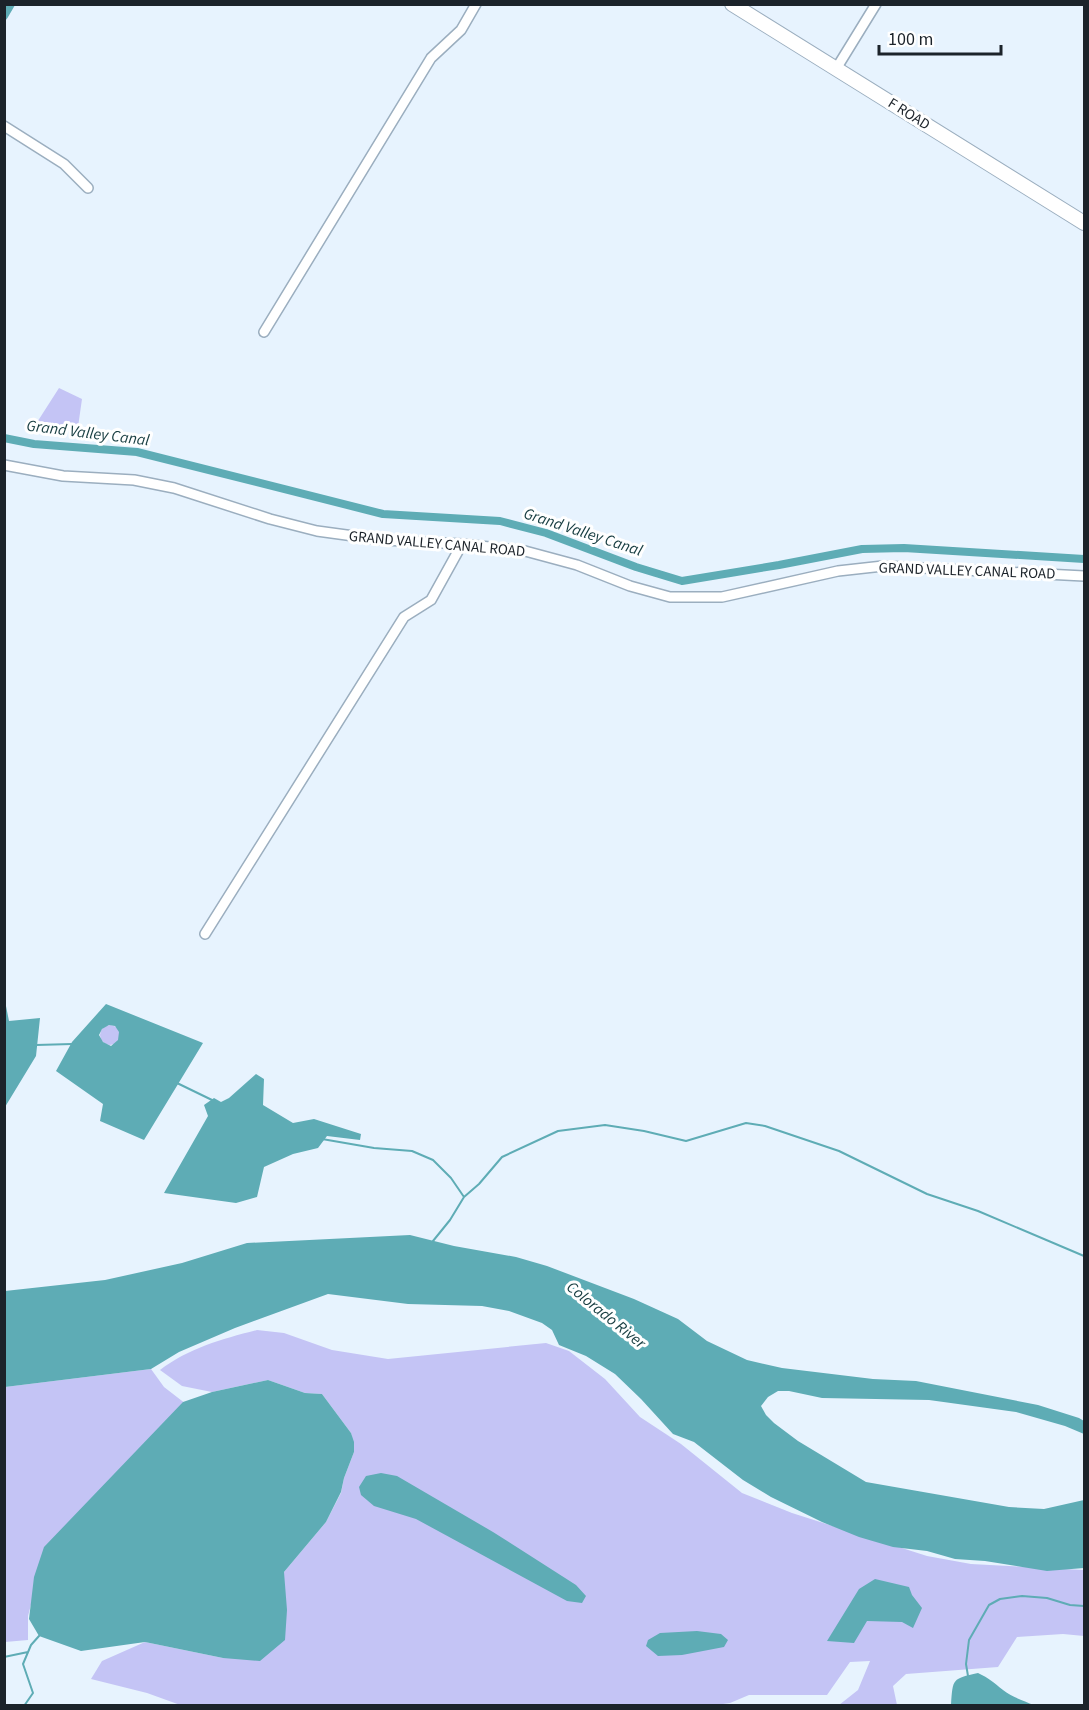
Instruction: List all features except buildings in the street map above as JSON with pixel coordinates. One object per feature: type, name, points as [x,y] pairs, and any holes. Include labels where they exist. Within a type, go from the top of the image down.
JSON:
[{"type":"street","points":[[264,333],[431,58],[461,30],[476,4]]},
{"type":"street","name":"F ROAD","points":[[732,4],[1084,223]]},
{"type":"street","points":[[836,69],[876,4]]},
{"type":"street","points":[[4,126],[64,164],[88,188]]},
{"type":"street","name":"GRAND VALLEY CANAL ROAD","points":[[4,465],[63,476],[134,480],[174,488],[270,519],[317,531],[383,540],[462,544],[525,551],[577,565],[630,586],[670,597],[722,597],[838,571],[883,566],[1084,576]]},
{"type":"street","points":[[205,934],[404,617],[431,600],[462,544]]},
{"type":"shaded area","points":[[59,388],[82,399],[78,427],[34,427]]},
{"type":"shaded area","points":[[110,1025],[117,1028],[120,1035],[117,1042],[110,1045],[103,1042],[100,1035],[103,1028]]},
{"type":"shaded area","points":[[257,1330],[284,1333],[332,1350],[388,1359],[546,1343],[569,1351],[605,1379],[640,1417],[681,1444],[742,1493],[792,1513],[927,1556],[971,1564],[1084,1570],[1084,1636],[1063,1634],[1017,1637],[998,1667],[906,1674],[893,1686],[897,1705],[839,1705],[858,1690],[870,1661],[850,1662],[827,1695],[749,1695],[730,1703],[709,1706],[183,1706],[147,1693],[91,1679],[102,1661],[145,1642],[223,1658],[284,1572],[326,1522],[341,1493],[354,1452],[351,1433],[322,1394],[305,1393],[268,1380],[212,1392],[182,1386],[160,1370],[194,1350]]},
{"type":"shaded area","points":[[151,1369],[164,1387],[186,1404],[44,1555],[28,1616],[28,1640],[5,1642],[5,1387]]},
{"type":"water","points":[[5,1001],[9,1021],[40,1018],[36,1056],[5,1107]]},
{"type":"water","points":[[106,1004],[203,1043],[144,1140],[100,1121],[103,1104],[56,1071],[72,1042]],"holes":[[[109,1025],[115,1026],[119,1032],[118,1040],[111,1046],[103,1042],[99,1035],[102,1029]]]},
{"type":"water","points":[[256,1074],[264,1079],[263,1105],[293,1123],[314,1119],[361,1134],[360,1140],[327,1136],[318,1148],[293,1154],[264,1167],[257,1197],[236,1203],[164,1193],[208,1116],[204,1105],[214,1098],[221,1102],[229,1098]]},
{"type":"water","name":"Colorado River","points":[[410,1235],[454,1246],[516,1257],[547,1266],[634,1299],[678,1319],[707,1341],[747,1360],[782,1368],[873,1379],[916,1381],[1038,1405],[1079,1418],[1084,1421],[1084,1434],[1016,1412],[929,1400],[822,1398],[778,1391],[768,1397],[761,1406],[774,1423],[798,1441],[866,1482],[1009,1507],[1044,1509],[1084,1500],[1084,1568],[1047,1571],[985,1561],[955,1559],[927,1551],[893,1547],[859,1537],[822,1522],[771,1497],[743,1480],[694,1442],[673,1434],[615,1374],[586,1356],[559,1345],[552,1330],[542,1323],[509,1311],[482,1306],[408,1304],[328,1294],[235,1328],[179,1352],[151,1369],[5,1387],[5,1291],[105,1280],[182,1263],[247,1243]]},
{"type":"water","points":[[268,1380],[305,1393],[322,1394],[351,1433],[354,1442],[354,1452],[341,1492],[326,1522],[284,1572],[287,1610],[285,1640],[260,1661],[223,1658],[145,1642],[81,1651],[39,1636],[29,1619],[34,1577],[44,1547],[183,1402],[212,1392]]},
{"type":"water","points":[[381,1473],[397,1476],[493,1532],[576,1585],[586,1596],[582,1603],[567,1601],[416,1519],[374,1506],[361,1495],[359,1487],[366,1476]]},
{"type":"water","points":[[875,1579],[909,1587],[922,1608],[913,1628],[902,1622],[867,1621],[854,1643],[827,1641],[859,1589]]},
{"type":"water","points":[[697,1631],[721,1634],[728,1640],[724,1647],[682,1655],[658,1656],[646,1646],[648,1640],[660,1633]]},
{"type":"water","points":[[978,1673],[1010,1695],[1034,1705],[951,1705],[952,1689],[956,1681]]},
{"type":"waterway","points":[[4,16],[11,4]]},
{"type":"waterway","name":"Grand Valley Canal","points":[[4,438],[34,444],[137,452],[383,514],[500,521],[546,533],[636,567],[682,581],[862,549],[904,548],[1084,559]]},
{"type":"waterway","points":[[36,1045],[72,1044]]},
{"type":"waterway","points":[[177,1083],[212,1100]]},
{"type":"waterway","points":[[433,1241],[450,1220],[464,1197],[479,1184],[502,1157],[558,1131],[605,1125],[686,1141],[746,1123],[765,1126],[839,1151],[927,1194],[978,1211],[1084,1256]]},
{"type":"waterway","points":[[322,1139],[374,1148],[412,1151],[433,1160],[451,1178],[464,1197]]},
{"type":"waterway","points":[[968,1676],[966,1664],[969,1640],[989,1605],[1000,1599],[1022,1596],[1047,1598],[1070,1605],[1084,1606]]},
{"type":"waterway","points":[[24,1706],[33,1693],[23,1664],[31,1645],[39,1636]]},
{"type":"waterway","points":[[4,1657],[28,1652]]}]
